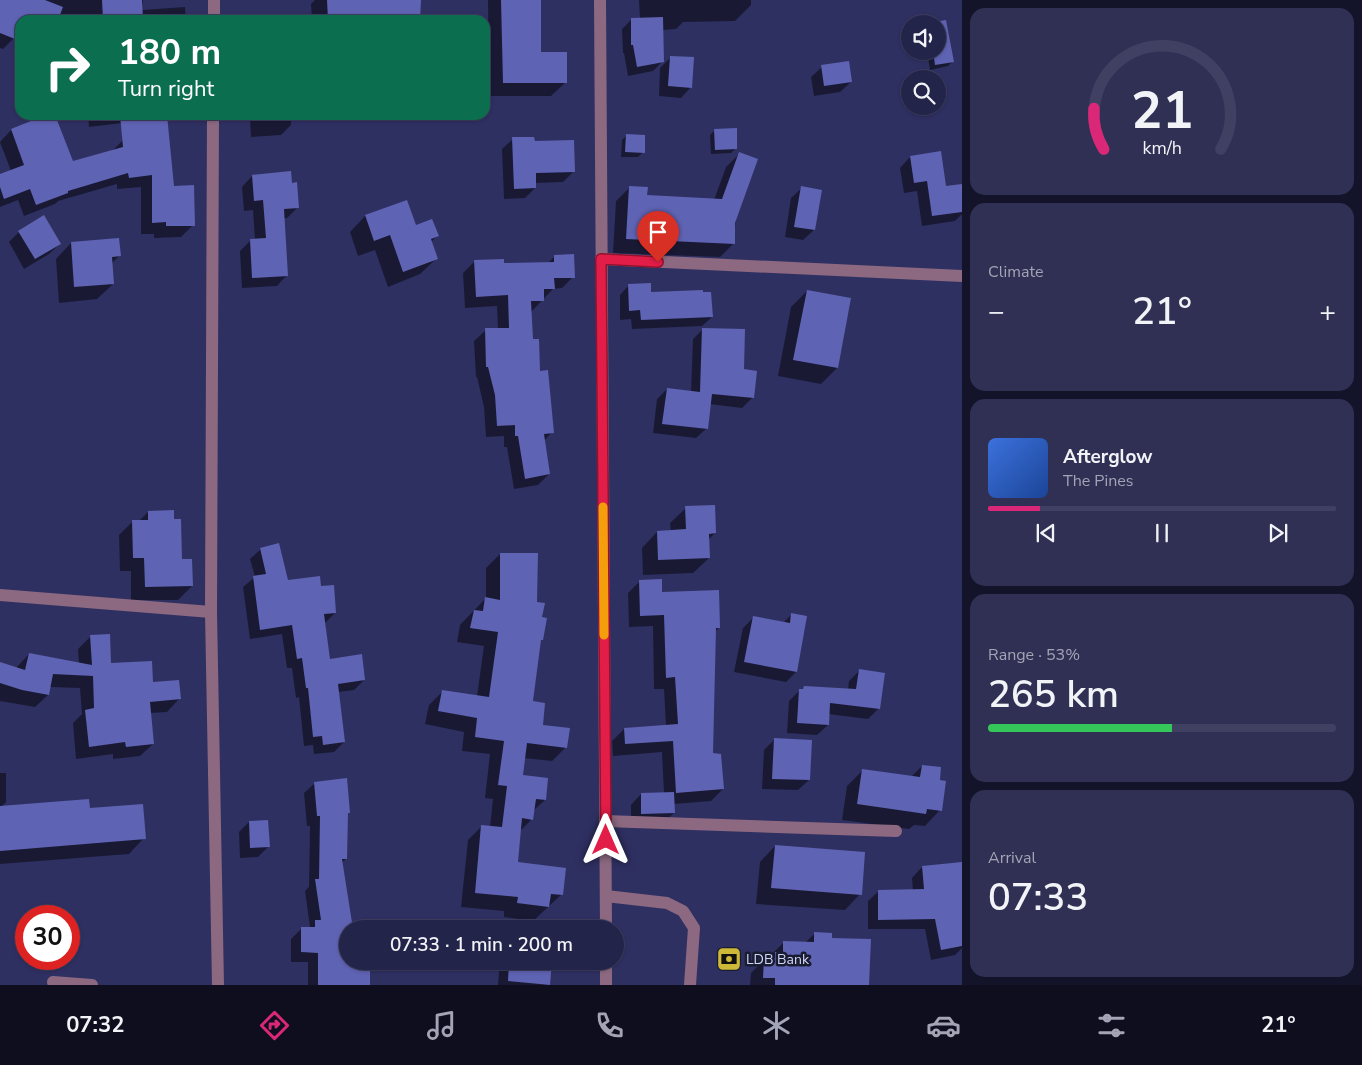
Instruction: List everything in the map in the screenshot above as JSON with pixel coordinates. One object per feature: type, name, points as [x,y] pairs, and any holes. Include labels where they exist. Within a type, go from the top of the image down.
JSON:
[{"type":"street","points":[[214,0],[214,15]]},
{"type":"street","points":[[600,0],[606,920]]},
{"type":"street","points":[[213,120],[211,612],[218,985]]},
{"type":"street","points":[[601,259],[962,276]]},
{"type":"street","points":[[0,594],[211,612]]},
{"type":"street","points":[[605,821],[896,831]]},
{"type":"street","points":[[606,896],[667,903],[683,911],[694,928],[690,985]]},
{"type":"street","points":[[606,970],[606,985]]},
{"type":"street","points":[[53,982],[92,985]]},
{"type":"building","points":[[0,0],[45,0],[63,7],[60,15],[15,15],[15,39],[0,33]]},
{"type":"building","points":[[102,0],[142,0],[143,15],[103,15]]},
{"type":"building","points":[[327,0],[421,0],[420,15],[328,15]]},
{"type":"building","points":[[501,0],[541,0],[541,52],[567,52],[567,83],[503,83]]},
{"type":"building","points":[[663,17],[664,62],[637,67],[633,45],[631,45],[631,18]]},
{"type":"building","points":[[946,20],[954,62],[935,65],[934,60],[946,60]]},
{"type":"building","points":[[670,56],[694,57],[692,88],[668,86]]},
{"type":"building","points":[[849,61],[852,82],[824,86],[821,65]]},
{"type":"building","points":[[34,120],[57,120],[73,161],[123,147],[120,120],[167,120],[174,186],[194,185],[195,226],[166,226],[166,222],[152,223],[152,175],[129,178],[128,173],[68,191],[68,193],[36,205],[30,189],[4,199],[0,187],[0,174],[24,165],[11,129]]},
{"type":"building","points":[[737,128],[737,149],[715,150],[714,129]]},
{"type":"building","points":[[626,134],[645,135],[645,153],[625,152]]},
{"type":"building","points":[[512,137],[534,137],[535,141],[574,140],[575,172],[536,173],[536,188],[514,189]]},
{"type":"building","points":[[941,151],[946,186],[962,184],[962,212],[932,216],[927,181],[914,183],[910,156]]},
{"type":"building","points":[[739,152],[758,159],[735,223],[735,244],[626,239],[629,186],[648,187],[647,195],[722,199]]},
{"type":"building","points":[[291,171],[292,183],[297,182],[299,208],[284,209],[288,276],[252,278],[250,239],[266,238],[263,200],[254,201],[252,175]]},
{"type":"building","points":[[801,186],[822,190],[815,230],[794,227]]},
{"type":"building","points":[[407,200],[416,225],[432,219],[439,236],[431,239],[438,259],[403,272],[390,235],[374,241],[365,215]]},
{"type":"building","points":[[44,215],[61,244],[35,259],[18,231]]},
{"type":"building","points":[[119,238],[121,256],[112,257],[114,284],[74,287],[71,242]]},
{"type":"building","points":[[574,254],[575,278],[554,278],[555,289],[544,289],[544,301],[531,301],[533,339],[539,339],[540,371],[548,370],[554,433],[544,434],[550,474],[525,479],[518,436],[515,436],[515,425],[497,426],[495,395],[488,367],[486,367],[485,328],[509,328],[508,295],[476,297],[474,260],[504,259],[504,263],[554,262],[554,255]]},
{"type":"building","points":[[651,283],[651,292],[703,290],[703,292],[711,292],[713,317],[641,320],[640,310],[629,311],[628,284]]},
{"type":"building","points":[[807,290],[851,298],[838,368],[793,360]]},
{"type":"building","points":[[702,328],[745,329],[744,369],[757,371],[754,398],[712,394],[708,429],[662,424],[667,388],[700,392]]},
{"type":"building","points":[[715,505],[716,533],[709,534],[710,558],[658,560],[657,531],[686,529],[685,506]]},
{"type":"building","points":[[174,510],[174,519],[181,519],[182,559],[192,559],[193,586],[145,587],[144,558],[133,558],[132,520],[148,520],[148,511]]},
{"type":"building","points":[[279,543],[288,580],[320,576],[321,586],[334,585],[336,613],[324,614],[330,659],[362,654],[365,680],[338,684],[345,742],[323,745],[322,736],[313,737],[308,688],[306,688],[302,658],[297,659],[292,625],[260,630],[253,576],[266,574],[260,548]]},
{"type":"building","points":[[500,553],[538,553],[537,602],[545,603],[542,617],[547,618],[543,640],[541,640],[533,701],[545,703],[543,725],[570,728],[567,748],[527,743],[523,775],[548,778],[546,800],[536,799],[533,820],[522,818],[518,862],[566,868],[563,895],[551,894],[549,907],[517,903],[518,897],[475,893],[481,825],[502,827],[507,786],[498,785],[504,741],[475,737],[477,718],[438,711],[442,690],[489,697],[498,632],[470,628],[474,610],[483,611],[485,597],[500,600]]},
{"type":"building","points":[[662,579],[662,592],[719,590],[720,628],[716,628],[713,753],[721,754],[724,789],[676,793],[673,741],[625,744],[624,728],[678,724],[675,677],[666,678],[664,615],[640,616],[639,580]]},
{"type":"building","points":[[791,613],[807,616],[797,672],[744,662],[753,616],[790,623]]},
{"type":"building","points":[[110,634],[111,663],[152,661],[153,682],[179,680],[181,699],[150,702],[154,744],[126,747],[125,742],[89,747],[85,710],[94,708],[93,676],[53,674],[49,695],[22,690],[0,683],[0,662],[25,670],[29,653],[92,665],[90,635]]},
{"type":"building","points":[[859,669],[885,673],[880,709],[830,703],[829,725],[797,723],[799,689],[803,689],[804,686],[856,689]]},
{"type":"building","points":[[774,738],[812,740],[810,780],[772,779]]},
{"type":"building","points":[[922,765],[941,767],[940,780],[946,781],[942,811],[927,809],[926,814],[857,804],[862,769],[920,777]]},
{"type":"building","points":[[347,778],[350,813],[348,813],[347,859],[342,859],[352,920],[339,920],[339,970],[370,970],[370,985],[318,985],[318,953],[301,952],[301,927],[315,927],[315,920],[321,920],[315,879],[319,879],[320,816],[317,816],[314,782]]},
{"type":"building","points":[[674,792],[675,813],[641,814],[641,793]]},
{"type":"building","points":[[89,799],[90,808],[143,804],[146,839],[0,851],[0,806]]},
{"type":"building","points":[[268,820],[270,847],[250,848],[249,821]]},
{"type":"building","points":[[775,845],[865,852],[862,895],[771,888]]},
{"type":"building","points":[[962,862],[962,946],[941,950],[935,919],[878,920],[878,890],[924,889],[922,866]]},
{"type":"building","points":[[814,932],[832,933],[832,938],[871,939],[869,985],[775,985],[775,978],[763,978],[764,958],[775,958],[775,952],[783,952],[783,941],[814,942]]},
{"type":"building","points":[[509,970],[551,970],[550,985],[508,981]]},
{"type":"slow traffic","points":[[603,507],[604,635]]},
{"type":"place","name":"LDB Bank","points":[[729,959]]},
{"type":"route","points":[[606,840],[601,259],[658,262]]}]
